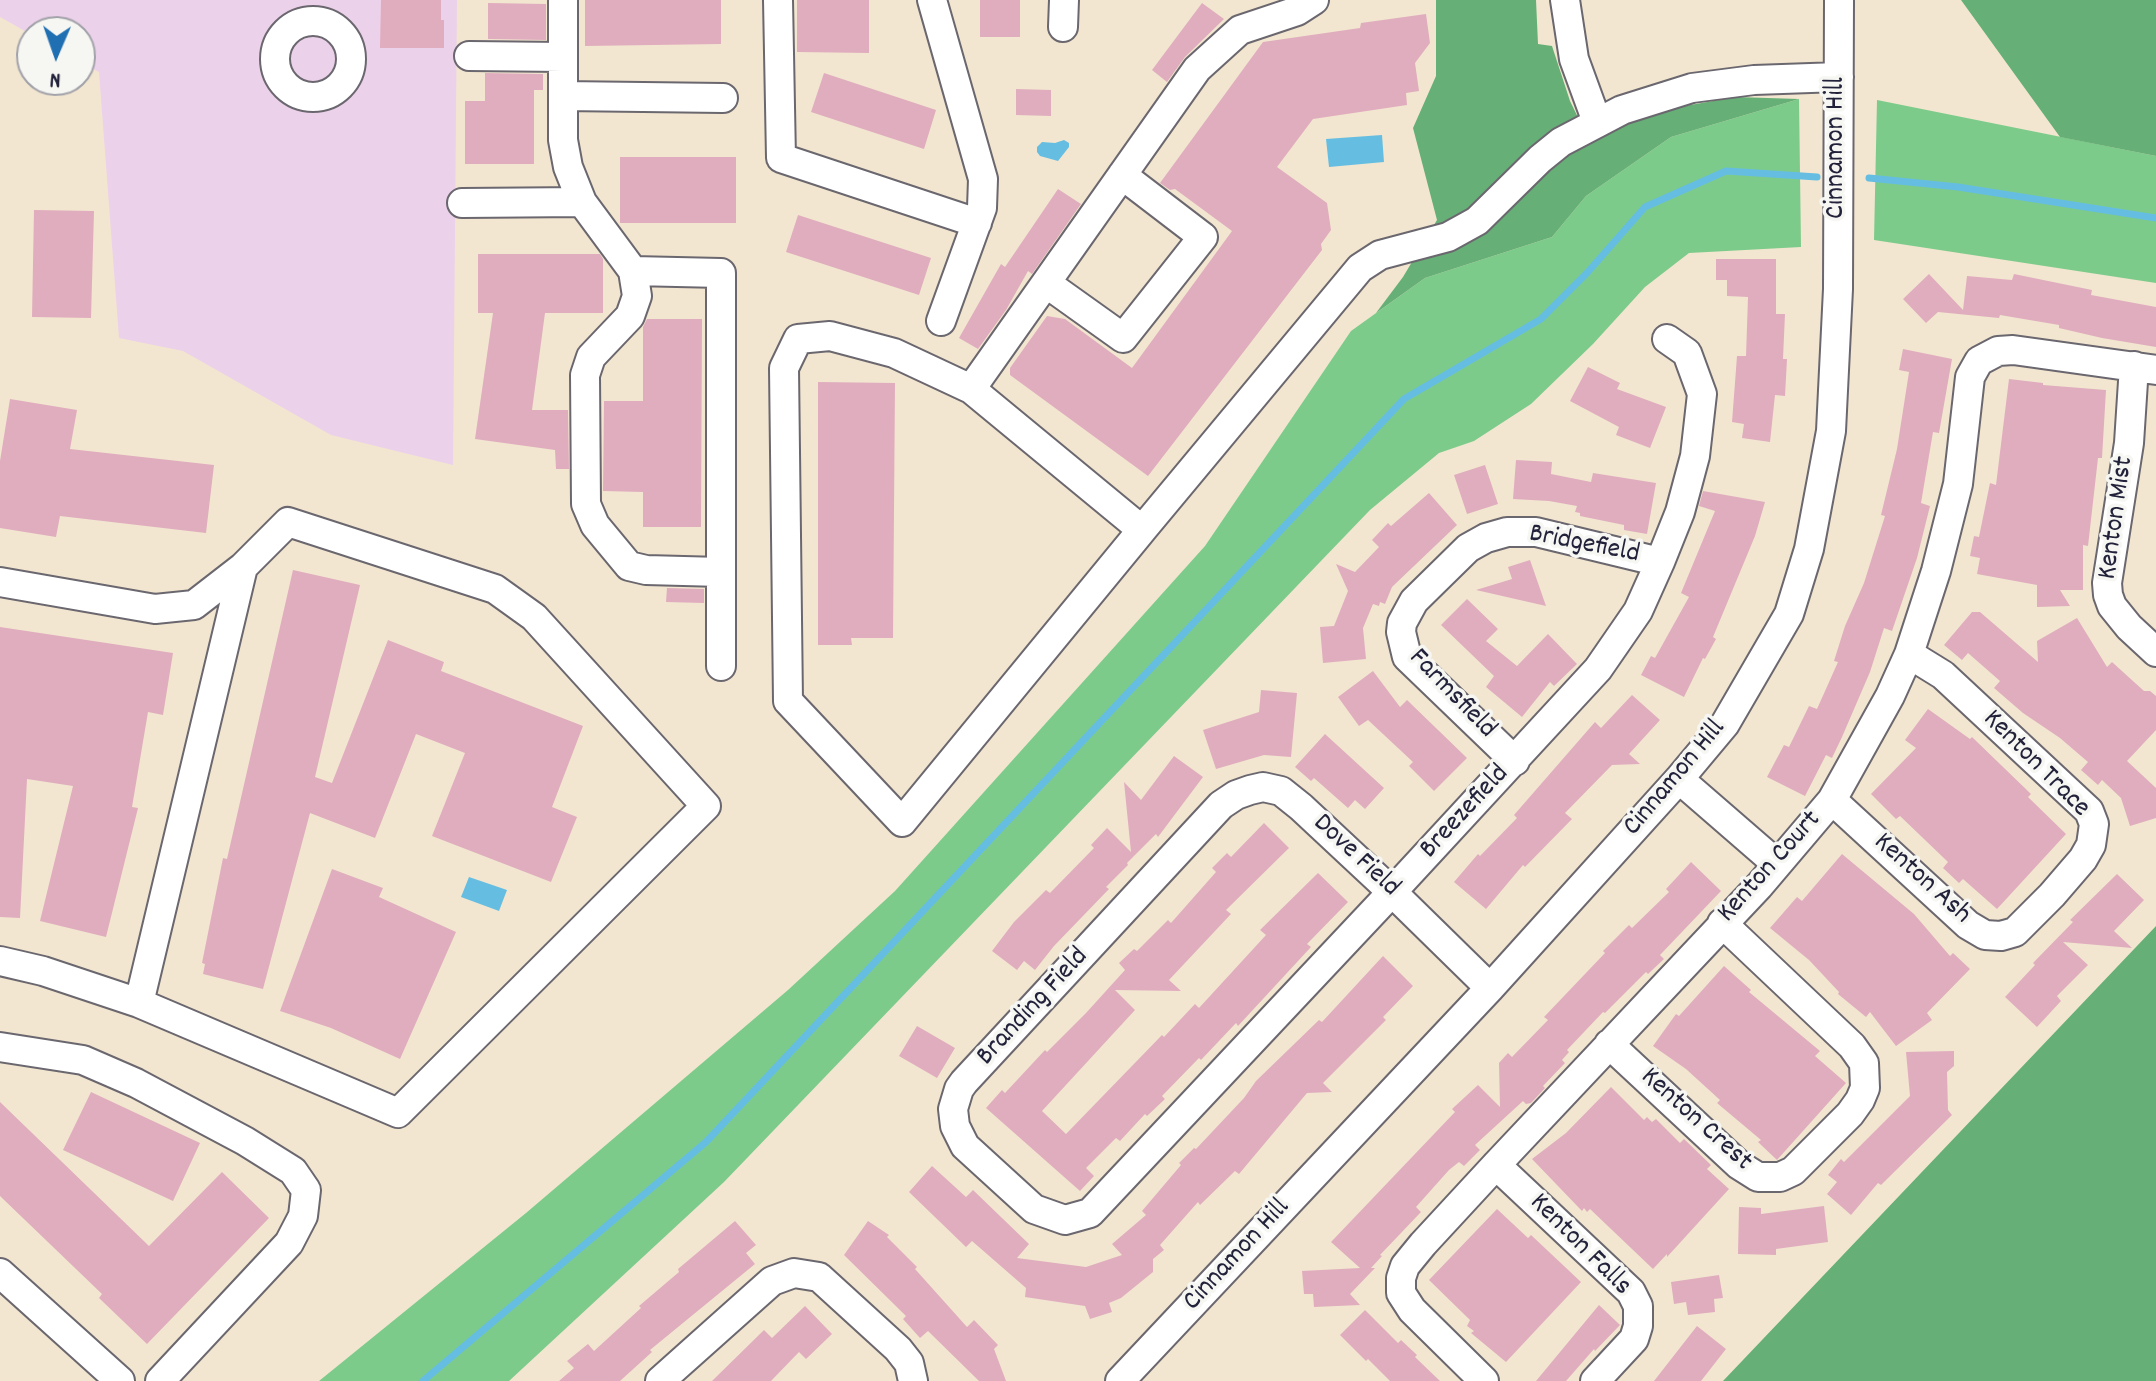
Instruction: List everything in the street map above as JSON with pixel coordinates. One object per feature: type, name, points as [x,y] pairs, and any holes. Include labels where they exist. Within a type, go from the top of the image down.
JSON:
[{"type":"street","points":[[563,0],[563,140],[568,167],[582,202],[633,271],[637,296],[630,316],[591,357],[585,375],[586,504],[595,525],[629,566],[646,570],[721,572]]},
{"type":"street","points":[[778,0],[781,158],[977,223]]},
{"type":"street","points":[[932,0],[983,179],[982,208],[941,321]]},
{"type":"street","points":[[971,389],[1197,69],[1240,30],[1297,11],[1314,0]]},
{"type":"street","points":[[1565,0],[1574,59],[1597,122]]},
{"type":"street","name":"Cinnamon Hill","points":[[1120,1381],[1490,988],[1679,779],[1725,724],[1789,614],[1809,549],[1831,431],[1838,289],[1839,0]]},
{"type":"street","points":[[469,56],[563,57]]},
{"type":"street","points":[[1142,530],[971,389],[894,353],[830,336],[798,339],[784,368],[788,701],[902,822],[1360,268],[1380,255],[1448,237],[1477,221],[1561,142],[1622,110],[1692,88],[1754,80],[1839,77]]},
{"type":"street","points":[[563,96],[723,98]]},
{"type":"street","points":[[1046,283],[1123,338],[1203,237],[1122,175]]},
{"type":"street","points":[[462,203],[582,202]]},
{"type":"street","points":[[633,271],[721,273],[721,666]]},
{"type":"street","name":"Breezefield","points":[[1077,1217],[1090,1213],[1515,761],[1598,669],[1638,611],[1680,512],[1695,456],[1702,394],[1687,353],[1667,339]]},
{"type":"street","name":"Kenton Court","points":[[1484,1381],[1425,1325],[1401,1293],[1405,1266],[1777,864],[1832,800],[1890,696],[1909,654],[1949,526],[1958,484],[1970,377],[1979,361],[1998,351],[2013,350],[2145,368]]},
{"type":"street","name":"Kenton Mist","points":[[2145,368],[2129,443],[2107,583],[2112,606],[2156,652]]},
{"type":"street","points":[[0,582],[155,609],[194,605],[243,567],[288,522],[495,589],[534,617],[706,806],[398,1113],[139,1003],[43,971],[0,961]]},
{"type":"street","name":"Bridgefield","points":[[1402,623],[1414,601],[1468,548],[1486,538],[1507,532],[1536,532],[1660,562]]},
{"type":"street","points":[[139,1003],[243,567]]},
{"type":"street","name":"Farmsfield","points":[[1402,623],[1403,647],[1407,657],[1515,761]]},
{"type":"street","name":"Kenton Trace","points":[[1909,654],[1943,675],[2089,811],[2094,824],[2091,845],[2052,895]]},
{"type":"street","points":[[1679,779],[1777,864]]},
{"type":"street","name":"Dove Field","points":[[1250,790],[1263,787],[1281,791],[1392,892],[1490,988]]},
{"type":"street","name":"Branding Field","points":[[1077,1217],[1065,1220],[1034,1209],[965,1146],[955,1126],[953,1109],[959,1089],[1221,805],[1250,790]]},
{"type":"street","name":"Kenton Ash","points":[[1832,800],[1968,925],[1985,935],[2001,936],[2015,932],[2052,895]]},
{"type":"street","name":"Kenton Crest","points":[[1609,1044],[1739,1165],[1758,1177],[1780,1177],[1793,1171],[1823,1141],[1860,1100],[1865,1088],[1864,1063],[1852,1046],[1722,923]]},
{"type":"street","points":[[0,1047],[83,1060],[136,1083],[245,1141],[293,1171],[306,1190],[303,1216],[289,1243],[160,1381]]},
{"type":"street","name":"Kenton Falls","points":[[1496,1165],[1631,1292],[1638,1306],[1638,1326],[1634,1339],[1599,1377]]},
{"type":"street","points":[[0,1273],[120,1381]]},
{"type":"street","points":[[660,1381],[772,1281],[794,1273],[819,1277],[898,1349],[909,1363],[913,1381]]},
{"type":"shaded area","points":[[0,0],[457,0],[453,465],[331,435],[183,351],[119,338],[99,72],[96,70],[96,16],[16,16],[16,26],[0,17]]},
{"type":"green space","points":[[1436,0],[1536,0],[1538,44],[1552,46],[1570,101],[1590,142],[1650,112],[1736,97],[1799,99],[1671,137],[1586,196],[1552,237],[1425,278],[1376,313],[1403,277],[1437,220],[1413,128],[1436,76]]},
{"type":"green space","points":[[1961,0],[2156,0],[2156,156],[2060,137]]},
{"type":"green space","points":[[1799,99],[1801,247],[1689,253],[1645,287],[1593,344],[1531,404],[1474,441],[1439,453],[1370,510],[724,1182],[509,1381],[319,1381],[526,1213],[788,990],[895,891],[1205,546],[1351,331],[1425,278],[1552,237],[1586,196],[1671,137]]},
{"type":"green space","points":[[1877,100],[2156,156],[2156,283],[1874,240]]},
{"type":"green space","points":[[2156,926],[2156,1381],[1723,1381]]},
{"type":"water","points":[[1382,135],[1384,162],[1329,167],[1326,139]]},
{"type":"water","points":[[1064,140],[1069,147],[1058,161],[1040,156],[1037,152],[1042,142]]},
{"type":"water","points":[[469,877],[507,890],[499,911],[461,897]]},
{"type":"building","points":[[381,0],[441,0],[444,48],[380,48]]},
{"type":"building","points":[[585,0],[721,0],[721,44],[585,46]]},
{"type":"building","points":[[797,0],[869,0],[869,53],[797,52]]},
{"type":"building","points":[[980,0],[1020,0],[1020,37],[980,37]]},
{"type":"building","points":[[488,3],[546,4],[546,40],[488,39]]},
{"type":"building","points":[[1202,3],[1224,19],[1185,57],[1167,82],[1152,70]]},
{"type":"building","points":[[1426,14],[1430,43],[1415,63],[1419,91],[1406,93],[1407,105],[1313,119],[1277,167],[1327,203],[1331,230],[1321,244],[1322,250],[1148,476],[1010,375],[1010,368],[1047,316],[1065,319],[1132,368],[1232,231],[1175,189],[1170,190],[1160,183],[1263,42],[1360,28],[1361,23]]},
{"type":"building","points":[[485,73],[543,74],[543,90],[534,90],[534,164],[465,164],[465,101],[485,101]]},
{"type":"building","points":[[824,73],[936,110],[924,149],[811,112]]},
{"type":"building","points":[[1016,89],[1051,90],[1051,116],[1016,115]]},
{"type":"building","points":[[620,157],[736,157],[736,223],[620,223]]},
{"type":"building","points":[[1058,189],[1081,204],[1032,274],[1028,271],[1006,310],[978,349],[959,338],[1001,264],[1005,267]]},
{"type":"building","points":[[34,210],[94,211],[91,318],[32,317]]},
{"type":"building","points":[[798,215],[931,258],[919,295],[786,252]]},
{"type":"building","points":[[478,254],[600,254],[603,259],[603,313],[545,313],[532,410],[568,410],[569,469],[556,469],[555,450],[475,439],[493,313],[478,313]]},
{"type":"building","points":[[1716,259],[1776,259],[1776,314],[1785,314],[1783,359],[1787,359],[1785,396],[1775,395],[1770,442],[1742,438],[1744,424],[1732,422],[1737,356],[1746,356],[1748,297],[1727,296],[1727,280],[1716,280]]},
{"type":"building","points":[[1929,274],[1963,310],[1967,276],[2012,280],[2014,274],[2092,290],[2091,295],[2156,307],[2156,347],[2000,315],[1999,318],[1938,312],[1926,323],[1903,299]]},
{"type":"building","points":[[647,319],[702,319],[701,527],[643,527],[643,492],[603,491],[604,401],[643,401],[643,327]]},
{"type":"building","points":[[1903,349],[1952,359],[1939,433],[1933,432],[1921,503],[1930,506],[1917,558],[1892,631],[1884,628],[1870,672],[1842,737],[1832,758],[1826,755],[1805,796],[1767,777],[1784,745],[1789,747],[1809,706],[1817,709],[1838,662],[1834,661],[1845,626],[1864,583],[1885,516],[1881,515],[1897,449],[1909,372],[1899,370]]},
{"type":"building","points":[[1588,367],[1620,383],[1617,389],[1666,407],[1650,448],[1616,435],[1619,427],[1570,401]]},
{"type":"building","points":[[2009,379],[2106,390],[2102,458],[2098,458],[2088,546],[2083,545],[2083,590],[2060,590],[2070,606],[2037,607],[2037,585],[1977,574],[1980,558],[1970,556],[1974,536],[1979,537],[1990,483],[1996,485]]},
{"type":"building","points":[[818,382],[895,383],[893,638],[851,638],[852,645],[818,645]]},
{"type":"building","points":[[10,399],[77,410],[70,449],[214,465],[206,533],[60,516],[56,537],[0,528],[0,461]]},
{"type":"building","points":[[1516,460],[1552,462],[1551,474],[1591,482],[1593,473],[1656,483],[1647,534],[1624,530],[1624,525],[1580,516],[1575,512],[1577,506],[1513,499]]},
{"type":"building","points":[[1485,465],[1498,504],[1467,514],[1454,475]]},
{"type":"building","points":[[1703,491],[1765,502],[1755,536],[1713,637],[1716,639],[1684,697],[1641,675],[1651,656],[1655,658],[1689,597],[1681,593],[1715,511],[1699,506]]},
{"type":"building","points":[[1429,493],[1457,525],[1392,587],[1385,604],[1373,604],[1363,628],[1366,659],[1323,663],[1320,627],[1334,626],[1348,591],[1336,564],[1355,572],[1379,547],[1372,540],[1388,523],[1391,526]]},
{"type":"building","points":[[1530,560],[1546,606],[1476,590],[1512,579],[1508,567]]},
{"type":"building","points":[[293,570],[360,585],[315,777],[332,783],[388,640],[444,662],[441,671],[583,726],[552,807],[577,817],[551,882],[432,836],[465,753],[416,734],[375,838],[310,813],[263,989],[203,974],[205,964],[202,963],[223,858],[227,859]]},
{"type":"building","points":[[667,588],[704,589],[704,603],[666,602]]},
{"type":"building","points":[[1467,599],[1498,629],[1486,641],[1517,666],[1548,634],[1577,664],[1554,686],[1550,682],[1522,717],[1486,687],[1494,676],[1441,625]]},
{"type":"building","points":[[1972,612],[1980,612],[2038,662],[2037,641],[2077,618],[2107,667],[2112,662],[2144,691],[2156,696],[2156,730],[2127,761],[2156,788],[2156,818],[2130,826],[2121,798],[2102,780],[2098,785],[2081,770],[2088,762],[1994,688],[2000,681],[1968,653],[1962,660],[1944,645]]},
{"type":"building","points":[[0,627],[173,653],[163,715],[148,712],[132,807],[138,808],[106,937],[40,921],[73,786],[27,779],[20,918],[0,917]]},
{"type":"building","points":[[1373,671],[1400,707],[1407,700],[1467,758],[1434,791],[1409,766],[1413,762],[1368,720],[1359,726],[1338,697]]},
{"type":"building","points":[[1261,690],[1297,693],[1291,757],[1264,755],[1216,769],[1203,730],[1259,712]]},
{"type":"building","points":[[1632,695],[1660,720],[1629,754],[1640,764],[1612,765],[1565,813],[1572,819],[1525,867],[1523,865],[1486,909],[1454,882],[1478,854],[1480,856],[1517,818],[1514,815],[1595,722],[1601,728]]},
{"type":"building","points":[[1928,709],[1970,739],[1972,737],[2031,794],[2028,797],[2066,834],[1997,909],[1963,879],[1959,883],[1943,868],[1948,862],[1900,816],[1896,819],[1871,794],[1916,748],[1905,740]]},
{"type":"building","points":[[1325,734],[1384,788],[1365,809],[1355,800],[1348,808],[1314,778],[1311,781],[1295,767]]},
{"type":"building","points":[[1174,756],[1203,777],[1158,837],[1156,834],[1127,863],[1106,887],[1109,889],[1035,970],[1024,961],[1017,970],[992,951],[1014,922],[1046,890],[1050,893],[1094,848],[1091,845],[1107,828],[1131,852],[1124,782],[1141,800]]},
{"type":"building","points":[[1264,823],[1289,848],[1226,910],[1231,914],[1169,980],[1181,991],[1115,990],[1135,1010],[1042,1111],[1066,1134],[1162,1035],[1164,1037],[1195,1004],[1199,1008],[1266,935],[1260,930],[1318,873],[1348,902],[1307,944],[1311,947],[1238,1026],[1236,1023],[1201,1060],[1199,1058],[1147,1116],[1145,1114],[1120,1141],[1116,1138],[1086,1168],[1094,1176],[1080,1191],[986,1108],[1086,1013],[1125,970],[1119,963],[1134,949],[1137,951],[1168,920],[1171,923],[1216,872],[1212,868],[1227,853],[1231,857]]},
{"type":"building","points":[[1842,854],[1914,914],[1950,956],[1953,953],[1970,969],[1927,1013],[1932,1020],[1896,1046],[1870,1012],[1866,1017],[1838,994],[1809,960],[1770,928],[1797,897],[1802,901]]},
{"type":"building","points":[[1691,862],[1721,891],[1660,955],[1664,959],[1603,1012],[1567,1050],[1569,1052],[1562,1060],[1565,1063],[1531,1103],[1523,1101],[1475,1145],[1480,1150],[1464,1166],[1459,1162],[1449,1170],[1416,1207],[1421,1212],[1380,1255],[1371,1268],[1375,1268],[1350,1294],[1360,1305],[1314,1307],[1313,1294],[1304,1294],[1302,1271],[1360,1268],[1331,1242],[1455,1112],[1452,1109],[1478,1085],[1500,1107],[1499,1063],[1508,1053],[1512,1057],[1548,1020],[1544,1017],[1605,953],[1603,951],[1669,892],[1666,889]]},
{"type":"building","points":[[332,869],[383,888],[379,897],[456,932],[400,1059],[331,1028],[280,1011]]},
{"type":"building","points":[[2117,874],[2144,900],[2114,931],[2132,948],[2063,942],[2088,965],[2057,996],[2061,1001],[2037,1027],[2005,997],[2073,922],[2070,920]]},
{"type":"building","points":[[1383,956],[1413,986],[1383,1017],[1386,1020],[1323,1083],[1332,1092],[1307,1093],[1239,1174],[1235,1171],[1200,1205],[1198,1202],[1160,1245],[1164,1250],[1153,1259],[1153,1272],[1121,1298],[1109,1303],[1112,1312],[1090,1319],[1085,1306],[1025,1297],[1026,1288],[972,1241],[966,1247],[909,1192],[932,1166],[966,1197],[973,1190],[1029,1244],[1017,1258],[1086,1267],[1122,1255],[1112,1244],[1146,1215],[1142,1211],[1181,1165],[1179,1163],[1244,1098],[1256,1081],[1319,1020],[1322,1022]]},
{"type":"building","points":[[1724,966],[1751,990],[1749,992],[1820,1051],[1815,1056],[1846,1083],[1777,1160],[1758,1142],[1761,1140],[1717,1103],[1720,1100],[1686,1069],[1653,1046],[1676,1014],[1679,1016]]},
{"type":"building","points":[[917,1026],[955,1048],[937,1078],[899,1056]]},
{"type":"building","points":[[1954,1051],[1954,1066],[1947,1072],[1948,1110],[1952,1115],[1881,1185],[1878,1183],[1851,1215],[1827,1194],[1837,1182],[1828,1175],[1841,1159],[1844,1162],[1910,1096],[1906,1052]]},
{"type":"building","points":[[1611,1087],[1644,1120],[1647,1117],[1652,1122],[1656,1119],[1680,1143],[1684,1139],[1711,1165],[1707,1169],[1729,1189],[1653,1269],[1590,1209],[1587,1212],[1584,1208],[1582,1211],[1532,1159],[1566,1133]]},
{"type":"building","points":[[91,1092],[200,1143],[173,1201],[63,1150]]},
{"type":"building","points":[[0,1102],[149,1246],[222,1172],[269,1218],[147,1344],[99,1298],[102,1294],[0,1196]]},
{"type":"building","points":[[1824,1206],[1828,1242],[1776,1249],[1776,1255],[1738,1254],[1739,1207],[1761,1208],[1761,1214]]},
{"type":"building","points":[[1497,1209],[1528,1238],[1531,1235],[1581,1282],[1506,1362],[1471,1333],[1474,1331],[1467,1326],[1470,1320],[1429,1280]]},
{"type":"building","points":[[735,1221],[756,1245],[746,1253],[755,1264],[650,1350],[652,1352],[620,1381],[559,1381],[574,1368],[567,1361],[588,1344],[594,1351],[679,1272],[678,1269]]},
{"type":"building","points":[[868,1221],[889,1235],[887,1237],[917,1267],[915,1269],[967,1327],[974,1320],[998,1345],[994,1349],[1006,1381],[979,1381],[928,1331],[920,1338],[903,1319],[906,1316],[844,1255]]},
{"type":"building","points":[[1719,1275],[1723,1298],[1714,1299],[1715,1312],[1688,1315],[1686,1302],[1674,1304],[1671,1282]]},
{"type":"building","points":[[1599,1305],[1620,1325],[1566,1381],[1536,1381]]},
{"type":"building","points":[[805,1306],[832,1334],[806,1359],[799,1352],[771,1381],[712,1381],[764,1330],[772,1338]]},
{"type":"building","points":[[1365,1310],[1398,1343],[1401,1340],[1417,1355],[1415,1357],[1440,1381],[1390,1381],[1368,1359],[1366,1361],[1340,1335]]},
{"type":"building","points":[[1697,1326],[1726,1349],[1701,1381],[1654,1381]]},
{"type":"waterway","points":[[423,1381],[706,1142],[1404,399],[1541,319],[1587,273],[1645,207],[1726,171],[1817,177]]},
{"type":"waterway","points":[[1869,178],[1958,187],[2156,218]]}]
